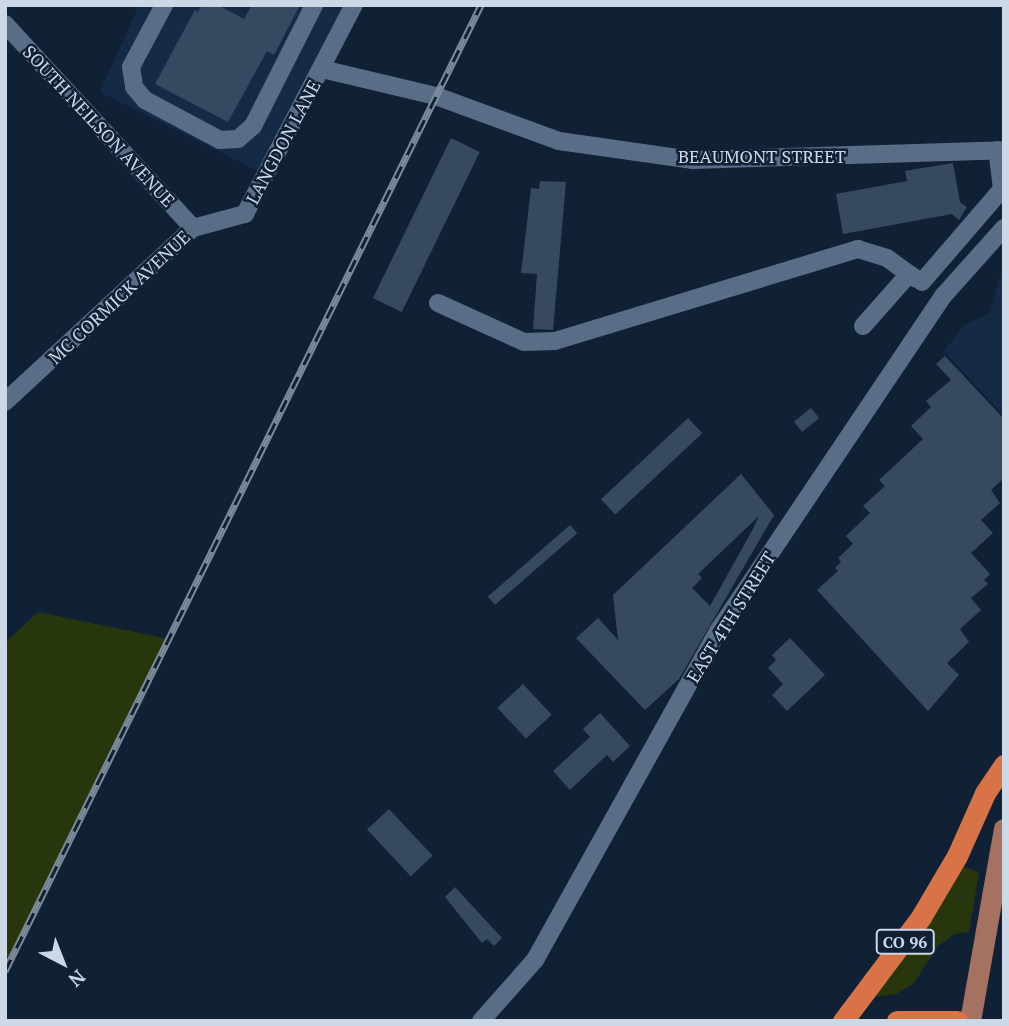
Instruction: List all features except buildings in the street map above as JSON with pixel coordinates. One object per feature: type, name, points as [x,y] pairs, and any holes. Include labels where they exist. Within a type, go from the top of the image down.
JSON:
[{"type":"highway","name":"CO 96","points":[[842,1021],[921,917],[957,856],[985,793],[1004,765]]},
{"type":"highway","points":[[897,1021],[957,1021]]},
{"type":"main road","points":[[970,1021],[1004,829]]},
{"type":"street","points":[[164,5],[131,67],[134,87],[145,100],[220,140],[238,139],[253,126],[314,5]]},
{"type":"street","points":[[322,69],[354,5]]},
{"type":"street","name":"SOUTH NEILSON AVENUE","points":[[5,24],[193,228]]},
{"type":"street","name":"BEAUMONT STREET","points":[[322,69],[436,96],[559,141],[692,160],[1000,150]]},
{"type":"street","name":"LANGDON LANE","points":[[245,214],[322,69]]},
{"type":"street","points":[[863,326],[970,228],[1003,190],[1000,150]]},
{"type":"street","name":"MC CORMICK AVENUE","points":[[5,402],[193,228],[245,214]]},
{"type":"street","points":[[970,228],[990,244]]},
{"type":"street","name":"EAST 4TH STREET","points":[[481,1021],[536,960],[718,631],[944,295],[1004,228]]},
{"type":"street","points":[[438,303],[524,342],[555,341],[858,249],[887,258],[944,295]]},
{"type":"shaded area","points":[[139,5],[354,5],[266,175],[100,92]]},
{"type":"shaded area","points":[[1004,261],[1004,416],[944,351],[964,325],[990,313]]},
{"type":"green space","points":[[38,612],[168,639],[5,971],[5,643]]},
{"type":"green space","points":[[958,865],[979,872],[969,932],[955,934],[938,946],[914,983],[896,994],[874,997],[939,903]]},
{"type":"railway","points":[[5,971],[481,5]]}]
